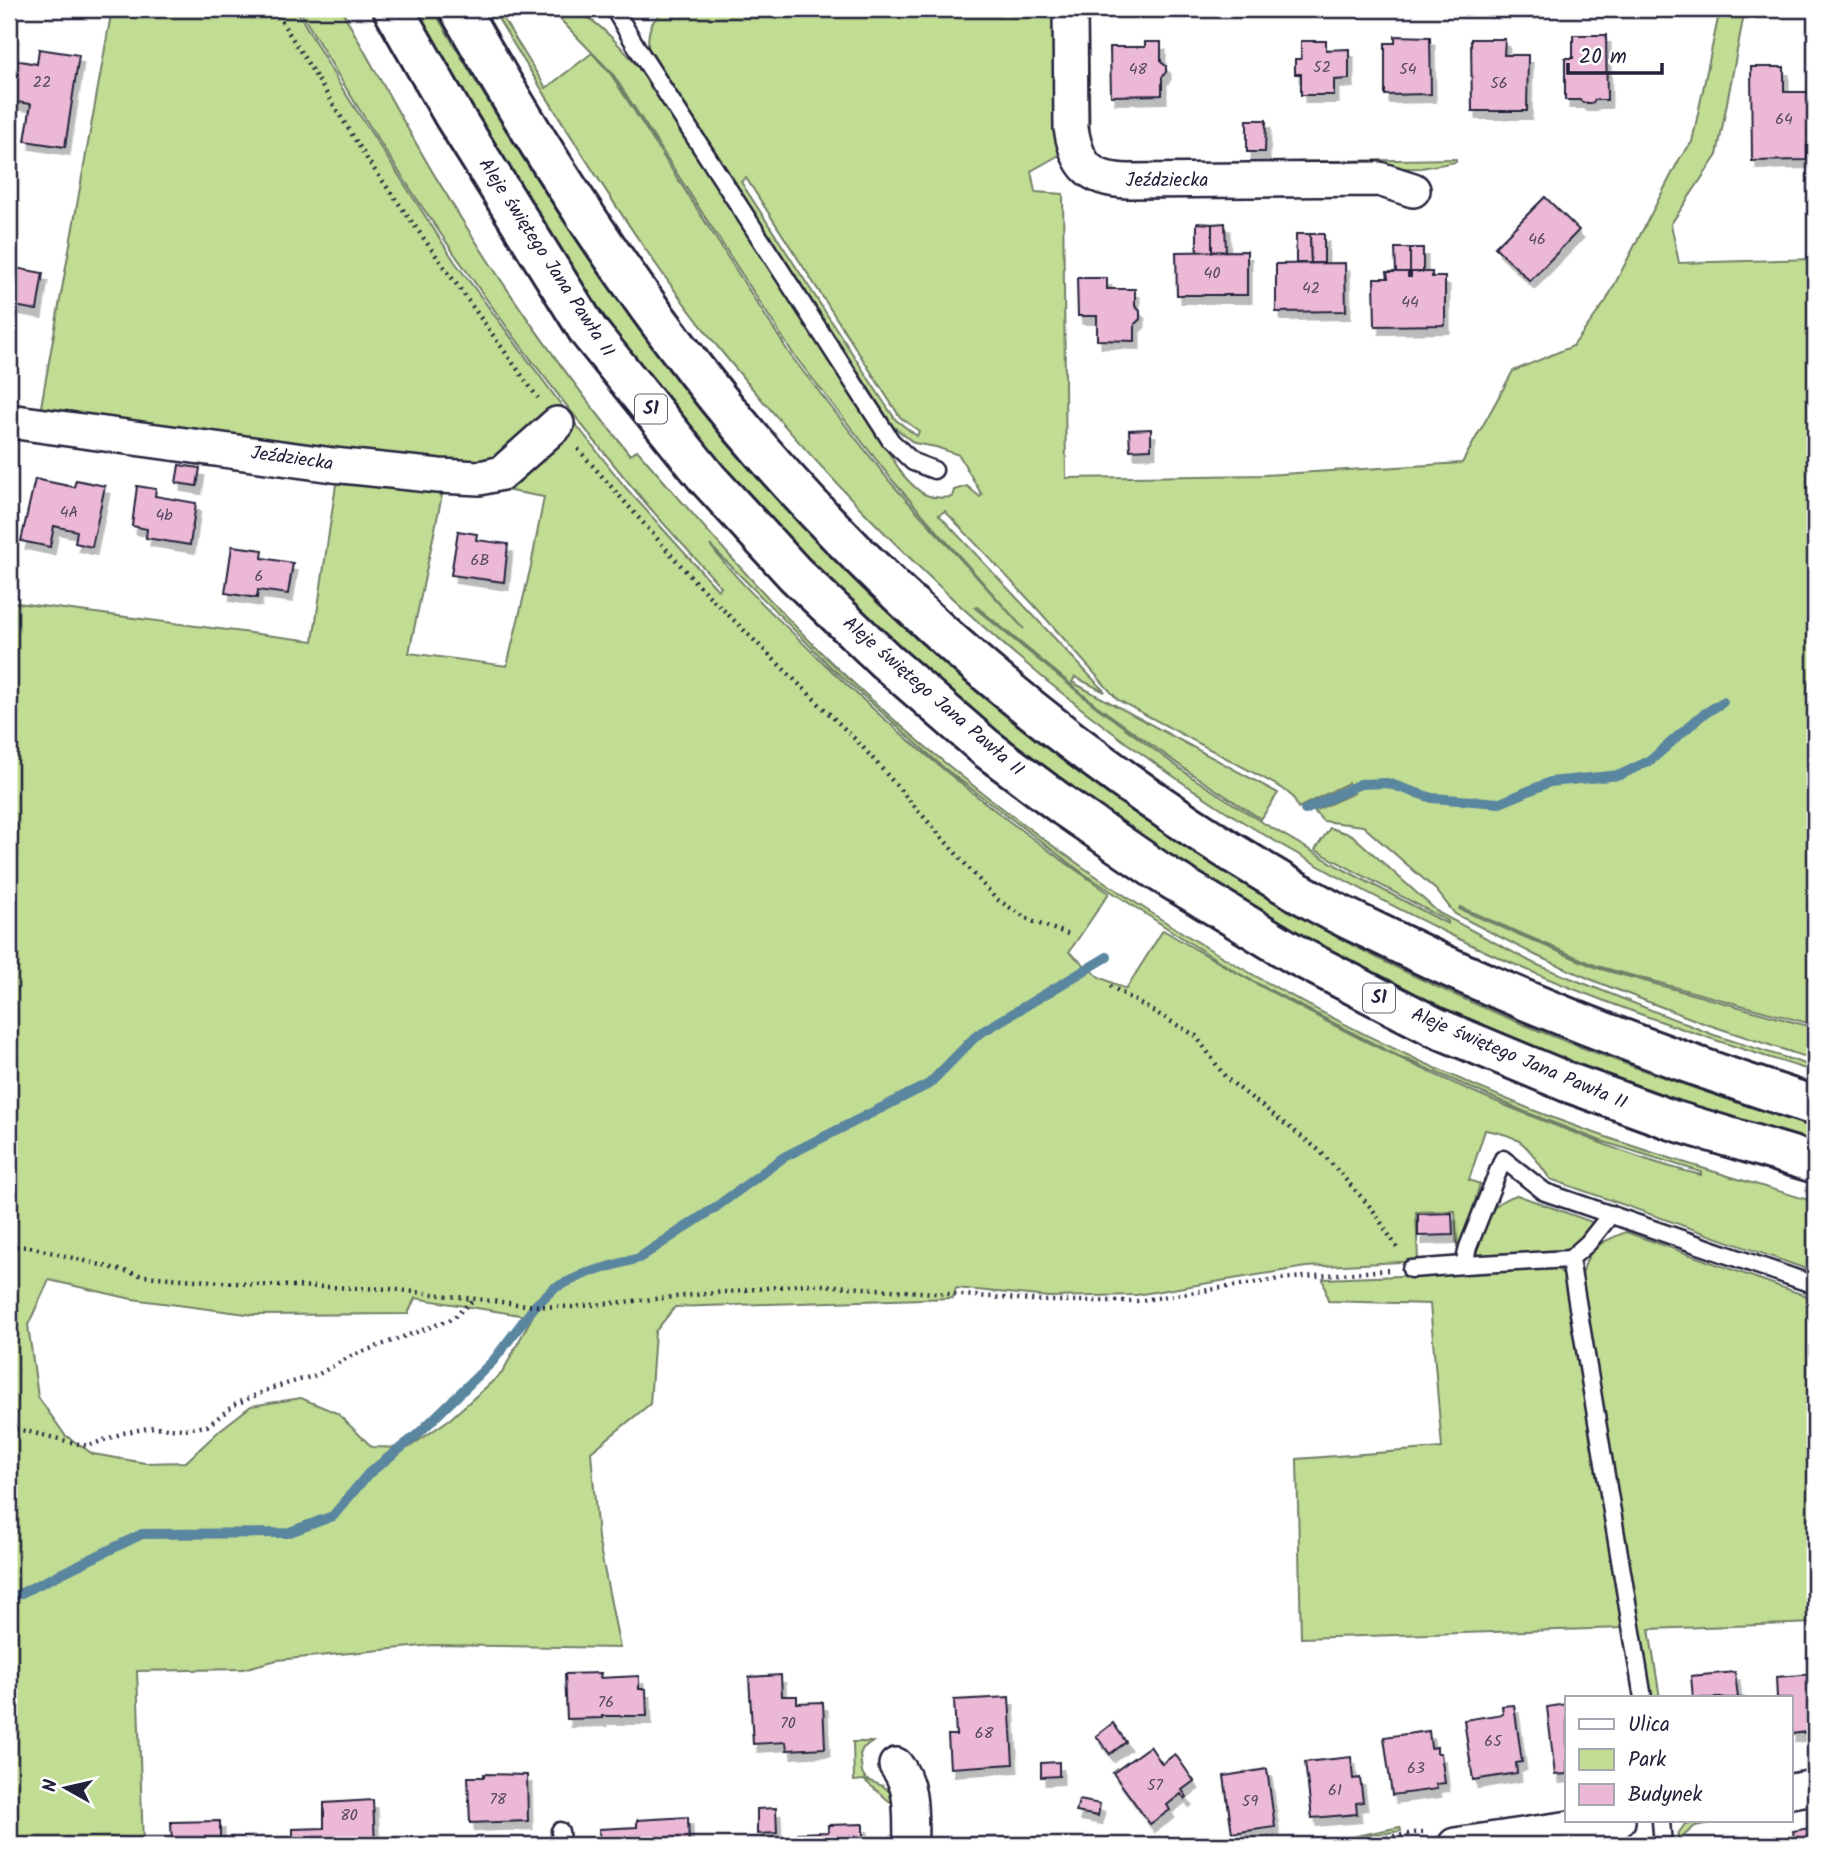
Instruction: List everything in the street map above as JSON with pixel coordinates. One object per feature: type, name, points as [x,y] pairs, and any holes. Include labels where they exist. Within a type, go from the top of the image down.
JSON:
[{"type":"highway","name":"Aleje świętego Jana Pawła II","points":[[393,9],[454,116],[589,332],[707,478],[794,575],[886,661],[986,748],[1158,871],[1296,955],[1435,1027],[1567,1082],[1672,1120],[1815,1163]]},
{"type":"highway","points":[[459,9],[505,89],[624,274],[697,372],[755,442],[840,534],[922,615],[1020,698],[1099,761],[1185,822],[1324,906],[1458,972],[1589,1026],[1689,1064],[1815,1106]]},
{"type":"street","name":"Jeździecka","points":[[1070,9],[1072,135],[1077,155],[1089,171],[1099,177],[1110,181],[1379,179],[1413,190]]},
{"type":"street","name":"Jeździecka","points":[[9,421],[333,465],[480,478],[502,473],[557,424]]},
{"type":"street","points":[[896,1765],[904,1774],[909,1793],[911,1845]]},
{"type":"street","points":[[1792,1791],[1815,1787]]},
{"type":"street","points":[[1455,1845],[1611,1822]]},
{"type":"lane","points":[[614,9],[891,441],[913,462],[934,470]]},
{"type":"lane","points":[[1464,1265],[1468,1247],[1503,1159],[1545,1192],[1815,1285]]},
{"type":"lane","points":[[1411,1269],[1570,1259],[1588,1243],[1611,1214]]},
{"type":"lane","points":[[1570,1259],[1643,1696]]},
{"type":"lane","points":[[1661,1822],[1663,1845]]},
{"type":"path","points":[[274,9],[369,162],[505,354],[598,474],[699,586],[860,744],[995,898],[1013,912],[1031,921],[1072,936]]},
{"type":"path","points":[[9,1246],[30,1247],[144,1276],[261,1285],[390,1289],[572,1307],[807,1284],[1048,1301],[1137,1301],[1280,1279],[1411,1269],[1373,1210],[1320,1152],[1226,1078],[1196,1036],[1110,986]]},
{"type":"path","points":[[9,1427],[88,1446],[123,1433],[153,1427],[184,1429],[207,1426],[236,1404],[272,1388],[317,1375],[351,1356],[452,1320],[474,1299]]},
{"type":"green space","points":[[112,9],[296,9],[340,85],[455,262],[626,488],[718,590],[721,587],[583,427],[496,312],[413,193],[299,9],[341,9],[397,111],[478,245],[526,317],[603,421],[630,455],[637,450],[809,640],[912,735],[992,801],[1162,920],[1342,1023],[1435,1068],[1530,1109],[1600,1135],[1815,1202],[1815,1272],[1550,1179],[1524,1145],[1509,1136],[1485,1130],[1469,1180],[1480,1184],[1462,1245],[1457,1247],[1455,1211],[1416,1212],[1418,1261],[1306,1267],[1136,1295],[1049,1297],[956,1288],[953,1298],[675,1307],[655,1332],[650,1404],[591,1452],[598,1538],[620,1648],[433,1645],[277,1660],[243,1669],[137,1671],[143,1845],[9,1845],[9,602],[313,641],[337,478],[442,495],[409,653],[507,666],[544,497],[505,490],[488,468],[451,466],[40,412]],"holes":[[[710,545],[831,667],[944,768],[1080,871],[1245,977],[1163,930],[1126,989],[1099,977],[1069,952],[1109,893],[993,809],[882,717],[759,600]],[[1245,977],[1392,1053],[1528,1113],[1601,1141],[1701,1172],[1701,1175],[1611,1147],[1457,1085],[1357,1037]],[[49,1280],[132,1299],[254,1315],[408,1314],[415,1298],[532,1317],[502,1373],[450,1419],[408,1448],[372,1447],[337,1413],[301,1398],[251,1406],[186,1462],[145,1463],[93,1454],[65,1435],[38,1397],[28,1325]]]},
{"type":"green space","points":[[414,9],[433,9],[568,228],[642,334],[721,435],[788,512],[860,585],[934,655],[1013,722],[1094,784],[1178,842],[1265,896],[1354,946],[1466,1000],[1580,1047],[1815,1128],[1815,1146],[1684,1106],[1541,1055],[1350,966],[1157,853],[976,717],[820,575],[706,449],[611,326],[565,258]]},
{"type":"green space","points":[[492,9],[497,9],[546,88],[592,53],[610,73],[791,356],[891,483],[1024,629],[893,481],[794,355],[612,73],[550,9],[572,9],[593,21],[642,72],[903,475],[924,494],[943,498],[952,497],[954,490],[967,486],[980,497],[982,495],[959,455],[914,443],[893,426],[648,47],[651,26],[665,10],[1052,9],[1058,16],[1063,153],[1031,171],[1035,192],[1063,194],[1066,478],[1265,475],[1462,463],[1513,371],[1573,346],[1606,301],[1680,158],[1692,142],[1720,9],[1745,9],[1717,155],[1671,224],[1679,263],[1815,259],[1815,1025],[1597,966],[1460,907],[1459,909],[1597,968],[1815,1028],[1815,1060],[1703,1023],[1597,982],[1537,956],[1455,914],[1436,890],[1363,826],[1323,821],[1314,811],[1354,793],[1348,783],[1298,808],[1293,797],[1282,788],[1118,700],[1033,604],[945,511],[939,515],[1105,692],[1075,677],[1072,682],[1278,793],[1261,819],[1192,774],[1096,705],[975,608],[1095,706],[1190,776],[1260,821],[1341,868],[1448,924],[1448,921],[1315,850],[1330,828],[1352,835],[1439,913],[1535,964],[1714,1035],[1815,1067],[1815,1072],[1632,1011],[1455,937],[1338,876],[1224,810],[1085,711],[1018,657],[893,541],[833,480],[721,351],[659,269],[601,183]],"holes":[[[746,178],[900,417],[919,431],[917,436],[896,420],[885,404],[741,182]]]},
{"type":"green space","points":[[1087,9],[1099,9],[1088,22],[1090,150],[1105,165],[1456,159],[1456,162],[1421,168],[1110,172],[1089,158],[1082,139],[1077,78],[1080,36]]},
{"type":"green space","points":[[1517,1195],[1592,1222],[1588,1232],[1565,1252],[1472,1256],[1491,1211],[1506,1199]]},
{"type":"green space","points":[[1626,1232],[1815,1299],[1815,1623],[1649,1629],[1660,1696],[1649,1696],[1581,1281],[1590,1254],[1607,1240]]},
{"type":"green space","points":[[1554,1266],[1569,1279],[1625,1628],[1301,1638],[1297,1459],[1442,1448],[1430,1304],[1328,1301],[1323,1279]]},
{"type":"green space","points":[[853,1742],[873,1742],[863,1748],[860,1754],[862,1773],[867,1780],[883,1786],[893,1795],[895,1806],[864,1780],[854,1781]]},
{"type":"green space","points":[[1715,1822],[1695,1826],[1680,1839],[1680,1845],[1677,1845],[1678,1834],[1685,1824]]},
{"type":"green space","points":[[1400,1827],[1401,1831],[1337,1840]]},
{"type":"building","points":[[1573,35],[1606,35],[1607,100],[1583,103],[1580,100],[1565,100],[1565,58],[1573,58]]},
{"type":"building","points":[[1395,36],[1430,37],[1431,94],[1385,95],[1385,43],[1395,43]]},
{"type":"building","points":[[1471,39],[1505,39],[1504,55],[1528,55],[1527,111],[1472,111]]},
{"type":"building","points":[[1301,41],[1326,41],[1326,50],[1349,49],[1349,79],[1334,80],[1334,95],[1301,95],[1301,74],[1295,74],[1295,59],[1301,59]]},
{"type":"building","points":[[1145,42],[1161,42],[1161,62],[1166,66],[1162,77],[1162,95],[1111,96],[1110,47],[1145,47]]},
{"type":"building","points":[[39,49],[79,55],[65,147],[25,141],[31,104],[9,101],[9,59],[37,64]]},
{"type":"building","points":[[1751,67],[1784,67],[1784,92],[1815,92],[1815,146],[1807,146],[1807,160],[1752,161]]},
{"type":"building","points":[[1247,120],[1266,120],[1265,152],[1247,152]]},
{"type":"building","points":[[1545,197],[1579,230],[1530,281],[1495,247]]},
{"type":"building","points":[[1197,223],[1212,224],[1212,252],[1197,252]]},
{"type":"building","points":[[1225,223],[1226,252],[1212,252],[1212,224]]},
{"type":"building","points":[[1296,234],[1310,234],[1311,263],[1296,263]]},
{"type":"building","points":[[1310,234],[1324,234],[1324,263],[1311,263]]},
{"type":"building","points":[[1395,248],[1410,248],[1410,277],[1408,272],[1396,272]]},
{"type":"building","points":[[1410,248],[1423,248],[1423,272],[1411,272],[1410,277]]},
{"type":"building","points":[[1247,251],[1247,295],[1177,295],[1176,252]]},
{"type":"building","points":[[1345,263],[1346,311],[1276,312],[1276,264]]},
{"type":"building","points":[[9,267],[43,273],[37,310],[9,305]]},
{"type":"building","points":[[1387,272],[1408,272],[1408,277],[1411,277],[1411,272],[1432,272],[1432,277],[1445,277],[1445,325],[1375,326],[1374,278],[1388,278]]},
{"type":"building","points":[[1077,278],[1107,278],[1107,289],[1135,289],[1135,306],[1140,311],[1140,319],[1135,324],[1135,341],[1097,340],[1097,316],[1078,316]]},
{"type":"building","points":[[1151,429],[1151,449],[1130,450],[1129,430]]},
{"type":"building","points":[[179,465],[200,468],[197,486],[176,483]]},
{"type":"building","points":[[35,479],[74,487],[76,480],[105,486],[92,547],[75,543],[77,531],[54,526],[50,547],[21,541]]},
{"type":"building","points":[[137,486],[156,489],[155,496],[196,503],[190,545],[146,538],[147,529],[132,526]]},
{"type":"building","points":[[458,531],[477,534],[476,540],[508,544],[504,582],[451,575]]},
{"type":"building","points":[[232,546],[263,550],[262,558],[293,563],[288,594],[258,590],[257,598],[225,593]]},
{"type":"building","points":[[1452,1213],[1453,1235],[1418,1236],[1418,1214]]},
{"type":"building","points":[[1735,1672],[1738,1696],[1693,1696],[1691,1676]]},
{"type":"building","points":[[601,1673],[600,1678],[639,1676],[639,1689],[646,1689],[647,1716],[567,1719],[565,1674]]},
{"type":"building","points":[[1815,1674],[1815,1731],[1792,1734],[1792,1696],[1777,1696],[1776,1677]]},
{"type":"building","points":[[781,1675],[782,1696],[797,1696],[797,1703],[823,1702],[825,1748],[787,1750],[786,1742],[753,1744],[749,1677]]},
{"type":"building","points":[[1009,1697],[1013,1764],[950,1768],[948,1735],[956,1735],[954,1700]]},
{"type":"building","points":[[1565,1704],[1565,1774],[1555,1775],[1547,1707]]},
{"type":"building","points":[[1514,1705],[1522,1762],[1516,1763],[1517,1773],[1473,1780],[1464,1720],[1503,1714],[1502,1706]]},
{"type":"building","points":[[1113,1723],[1126,1742],[1110,1754],[1096,1736]]},
{"type":"building","points":[[1429,1731],[1431,1748],[1437,1747],[1437,1753],[1441,1753],[1445,1783],[1436,1784],[1437,1789],[1392,1795],[1384,1737]]},
{"type":"building","points":[[1150,1746],[1162,1764],[1175,1754],[1194,1781],[1182,1790],[1187,1797],[1185,1799],[1181,1794],[1167,1805],[1170,1810],[1150,1824],[1113,1773]]},
{"type":"building","points":[[1351,1757],[1353,1779],[1360,1778],[1363,1802],[1356,1803],[1357,1814],[1312,1818],[1305,1762]]},
{"type":"building","points":[[1059,1762],[1059,1776],[1041,1777],[1041,1763]]},
{"type":"building","points":[[1267,1769],[1275,1827],[1232,1833],[1224,1776]]},
{"type":"building","points":[[484,1774],[527,1775],[528,1821],[470,1823],[468,1777],[484,1777]]},
{"type":"building","points":[[373,1800],[375,1845],[293,1845],[293,1829],[324,1828],[324,1803]]},
{"type":"building","points":[[1079,1800],[1100,1804],[1098,1816],[1076,1812]]},
{"type":"building","points":[[776,1808],[777,1833],[757,1834],[757,1809]]},
{"type":"building","points":[[688,1817],[689,1845],[600,1845],[599,1829],[637,1827],[637,1820]]},
{"type":"building","points":[[220,1821],[220,1841],[225,1845],[172,1845],[171,1822]]},
{"type":"building","points":[[863,1824],[863,1845],[797,1845],[797,1833],[828,1832],[828,1825]]},
{"type":"building","points":[[1815,1827],[1815,1845],[1795,1845],[1793,1831]]},
{"type":"building","points":[[1002,1839],[1002,1845],[952,1845],[952,1841]]},
{"type":"waterway","points":[[1305,810],[1360,784],[1387,783],[1432,798],[1500,803],[1550,782],[1620,775],[1651,760],[1701,716],[1723,702]]},
{"type":"waterway","points":[[9,1599],[142,1534],[287,1533],[333,1516],[368,1474],[417,1435],[493,1361],[535,1306],[554,1288],[587,1273],[639,1258],[716,1207],[784,1157],[929,1084],[977,1035],[1107,957]]}]
